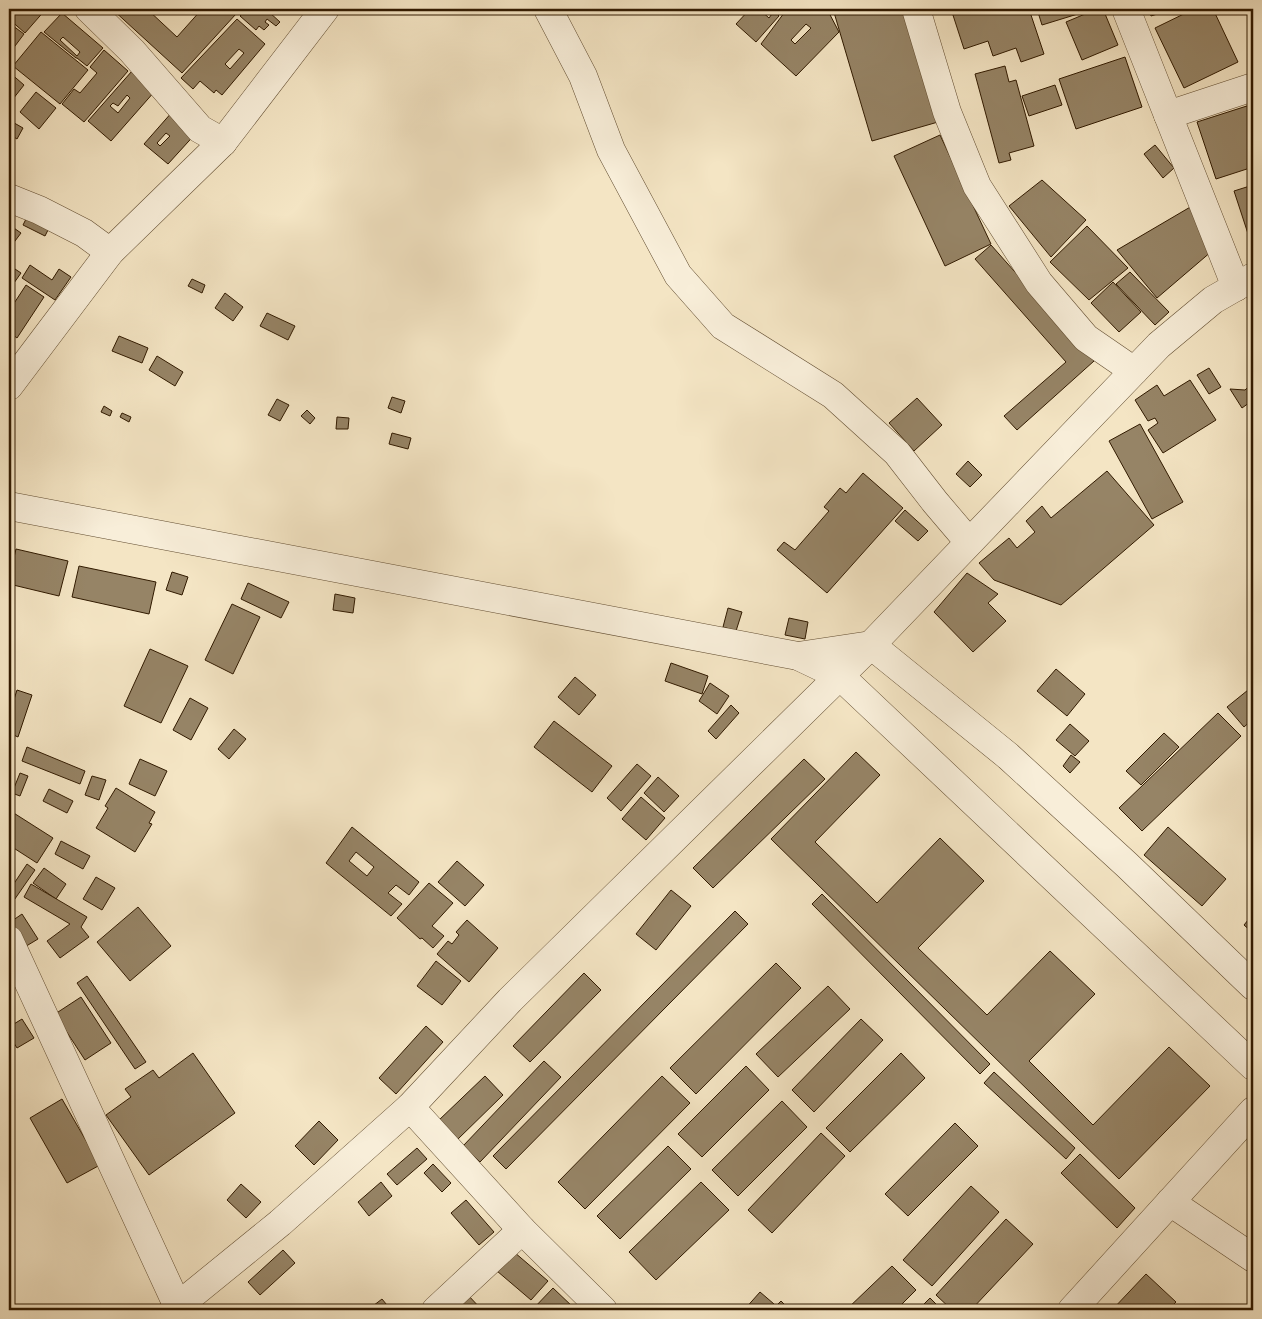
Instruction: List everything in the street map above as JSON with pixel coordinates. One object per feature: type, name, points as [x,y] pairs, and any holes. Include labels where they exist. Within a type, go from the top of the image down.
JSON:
[{"type":"street","points":[[89,9],[132,51],[200,129],[223,142]]},
{"type":"street","points":[[548,9],[583,76],[611,150],[678,275],[723,326],[833,395],[897,453],[967,545]]},
{"type":"street","points":[[916,9],[947,112],[977,186],[1039,282],[1086,338],[1134,371]]},
{"type":"street","points":[[9,940],[176,1308],[280,1223],[410,1107],[510,1000],[871,645],[1159,345],[1213,300],[1244,282],[1168,115],[1126,9]]},
{"type":"street","points":[[9,386],[110,252],[223,142],[322,10]]},
{"type":"street","points":[[1168,115],[1253,87]]},
{"type":"street","points":[[9,198],[39,210],[84,234],[110,252]]},
{"type":"street","points":[[9,506],[798,656],[840,676],[1253,1066]]},
{"type":"street","points":[[798,656],[871,645],[1008,756],[1127,865],[1253,986]]},
{"type":"street","points":[[410,1107],[522,1230],[603,1310]]},
{"type":"street","points":[[1072,1310],[1253,1111]]},
{"type":"street","points":[[1170,1202],[1253,1258]]},
{"type":"street","points":[[436,1310],[522,1230]]},
{"type":"building","points":[[9,9],[46,9],[25,33],[9,19]]},
{"type":"building","points":[[112,9],[147,9],[177,37],[202,9],[230,9],[236,14],[182,73]]},
{"type":"building","points":[[247,9],[272,9],[269,12],[280,22],[276,26],[267,19],[265,22],[269,25],[264,30],[259,26],[256,30],[240,16]]},
{"type":"building","points":[[750,9],[759,9],[769,18],[774,11],[779,16],[756,42],[736,24]]},
{"type":"building","points":[[779,9],[827,9],[839,32],[796,76],[761,44],[784,13]],"holes":[[[806,24],[811,28],[795,44],[791,40]]]},
{"type":"building","points":[[833,9],[904,9],[938,122],[872,141]]},
{"type":"building","points":[[951,9],[1029,9],[1044,54],[1021,62],[1016,48],[993,56],[988,41],[964,49]]},
{"type":"building","points":[[1037,9],[1094,9],[1042,25]]},
{"type":"building","points":[[1097,9],[1103,9],[1118,45],[1082,60],[1066,22]]},
{"type":"building","points":[[1149,9],[1173,9],[1151,16]]},
{"type":"building","points":[[1194,9],[1213,9],[1238,62],[1184,88],[1155,28]]},
{"type":"building","points":[[62,13],[103,48],[87,66],[44,32]],"holes":[[[63,37],[80,52],[77,56],[60,40]]]},
{"type":"building","points":[[237,19],[265,44],[222,95],[216,90],[214,93],[200,81],[193,89],[181,78]],"holes":[[[239,49],[244,53],[230,69],[225,64]]]},
{"type":"building","points":[[9,23],[24,34],[9,54]]},
{"type":"building","points":[[41,32],[88,70],[60,104],[13,66]]},
{"type":"building","points":[[104,50],[128,71],[84,122],[62,104],[74,89],[80,93],[97,73],[90,67]]},
{"type":"building","points":[[1125,57],[1142,107],[1076,129],[1059,79]]},
{"type":"building","points":[[1005,66],[1009,82],[1016,80],[1034,146],[1009,153],[1011,160],[999,163],[975,74]]},
{"type":"building","points":[[132,71],[155,91],[111,141],[88,121]],"holes":[[[127,95],[130,98],[118,113],[110,106],[113,103],[118,106]]]},
{"type":"building","points":[[9,72],[24,85],[9,104]]},
{"type":"building","points":[[1055,85],[1062,105],[1029,116],[1022,96]]},
{"type":"building","points":[[36,92],[56,108],[39,129],[20,112]]},
{"type":"building","points":[[1253,104],[1253,167],[1216,179],[1197,122]]},
{"type":"building","points":[[173,111],[198,131],[168,164],[144,144]],"holes":[[[166,133],[170,136],[160,146],[157,143]]]},
{"type":"building","points":[[9,120],[23,128],[17,139],[9,134]]},
{"type":"building","points":[[940,135],[991,244],[945,266],[894,156]]},
{"type":"building","points":[[1155,145],[1174,168],[1163,178],[1144,154]]},
{"type":"building","points":[[1042,180],[1086,220],[1051,257],[1009,206]]},
{"type":"building","points":[[1253,185],[1253,249],[1234,191]]},
{"type":"building","points":[[1192,206],[1212,251],[1157,298],[1117,250]]},
{"type":"building","points":[[29,213],[51,224],[45,236],[23,225]]},
{"type":"building","points":[[11,226],[21,233],[12,245],[9,243],[9,230]]},
{"type":"building","points":[[1087,226],[1128,268],[1089,300],[1050,262]]},
{"type":"building","points":[[991,245],[1094,361],[1017,430],[1004,416],[1066,362],[975,259]]},
{"type":"building","points":[[9,265],[21,273],[9,290]]},
{"type":"building","points":[[30,265],[52,280],[59,269],[71,277],[55,300],[22,278]]},
{"type":"building","points":[[1130,272],[1169,312],[1155,325],[1116,284]]},
{"type":"building","points":[[192,279],[205,285],[202,293],[188,286]]},
{"type":"building","points":[[1113,282],[1141,312],[1119,332],[1091,303]]},
{"type":"building","points":[[26,285],[44,297],[17,338],[9,332],[9,311]]},
{"type":"building","points":[[225,293],[243,307],[233,321],[215,308]]},
{"type":"building","points":[[267,313],[295,326],[288,340],[260,326]]},
{"type":"building","points":[[119,336],[148,348],[142,363],[112,351]]},
{"type":"building","points":[[157,356],[183,372],[175,386],[149,370]]},
{"type":"building","points":[[1209,368],[1221,387],[1209,394],[1197,375]]},
{"type":"building","points":[[1190,380],[1216,420],[1163,453],[1148,430],[1158,423],[1155,418],[1148,421],[1135,400],[1157,385],[1164,396]]},
{"type":"building","points":[[1253,383],[1253,400],[1242,408],[1230,389],[1245,390]]},
{"type":"building","points":[[392,397],[405,401],[401,413],[388,408]]},
{"type":"building","points":[[917,398],[942,425],[914,451],[889,423]]},
{"type":"building","points":[[277,399],[289,405],[280,421],[268,415]]},
{"type":"building","points":[[104,406],[112,411],[110,416],[101,412]]},
{"type":"building","points":[[307,410],[315,418],[310,424],[301,416]]},
{"type":"building","points":[[122,413],[131,417],[129,422],[120,417]]},
{"type":"building","points":[[337,417],[349,418],[348,429],[336,429]]},
{"type":"building","points":[[1140,424],[1183,502],[1152,519],[1109,441]]},
{"type":"building","points":[[392,433],[411,438],[408,449],[389,444]]},
{"type":"building","points":[[968,461],[982,475],[970,487],[956,474]]},
{"type":"building","points":[[1107,471],[1154,525],[1061,605],[994,580],[979,563],[1009,538],[1017,548],[1035,532],[1026,521],[1042,506],[1051,518]]},
{"type":"building","points":[[863,473],[903,508],[827,593],[777,550],[784,542],[795,550],[829,511],[824,507],[840,488],[846,493]]},
{"type":"building","points":[[905,510],[928,531],[918,541],[895,521]]},
{"type":"building","points":[[16,549],[68,561],[59,596],[9,584]]},
{"type":"building","points":[[79,566],[156,582],[149,614],[72,597]]},
{"type":"building","points":[[172,572],[188,577],[182,595],[166,590]]},
{"type":"building","points":[[967,573],[998,594],[988,603],[1006,621],[973,652],[934,612]]},
{"type":"building","points":[[248,583],[289,602],[281,618],[241,599]]},
{"type":"building","points":[[335,594],[355,598],[353,613],[333,610]]},
{"type":"building","points":[[232,604],[260,617],[233,674],[205,660]]},
{"type":"building","points":[[728,608],[742,612],[736,631],[723,627]]},
{"type":"building","points":[[789,618],[808,622],[805,639],[785,635]]},
{"type":"building","points":[[150,649],[188,666],[161,723],[124,706]]},
{"type":"building","points":[[671,663],[708,676],[702,694],[665,681]]},
{"type":"building","points":[[1056,669],[1085,694],[1067,716],[1037,691]]},
{"type":"building","points":[[575,677],[596,695],[579,715],[558,697]]},
{"type":"building","points":[[710,683],[729,696],[717,714],[699,701]]},
{"type":"building","points":[[1253,686],[1253,719],[1244,727],[1227,707]]},
{"type":"building","points":[[17,690],[32,695],[18,737],[9,733],[9,712]]},
{"type":"building","points":[[190,698],[208,708],[191,740],[173,730]]},
{"type":"building","points":[[731,705],[739,713],[716,739],[708,731]]},
{"type":"building","points":[[1218,713],[1241,736],[1142,831],[1119,808]]},
{"type":"building","points":[[554,721],[612,766],[592,792],[534,747]]},
{"type":"building","points":[[1070,724],[1089,741],[1075,756],[1056,740]]},
{"type":"building","points":[[234,729],[246,739],[229,759],[218,749]]},
{"type":"building","points":[[1164,733],[1179,747],[1141,785],[1126,771]]},
{"type":"building","points":[[27,747],[85,771],[80,784],[22,761]]},
{"type":"building","points":[[856,752],[880,775],[815,842],[877,903],[940,838],[984,881],[918,948],[987,1015],[1050,951],[1095,994],[1029,1061],[1093,1125],[1169,1047],[1210,1086],[1119,1179],[771,839]]},
{"type":"building","points":[[1071,755],[1080,762],[1070,773],[1063,766]]},
{"type":"building","points":[[140,759],[167,771],[155,796],[129,784]]},
{"type":"building","points":[[804,759],[825,779],[713,888],[693,868]]},
{"type":"building","points":[[637,764],[651,776],[621,811],[607,798]]},
{"type":"building","points":[[20,773],[28,776],[20,796],[12,793]]},
{"type":"building","points":[[92,776],[106,780],[99,800],[85,795]]},
{"type":"building","points":[[658,777],[679,796],[664,812],[644,793]]},
{"type":"building","points":[[116,788],[155,812],[149,823],[152,824],[135,852],[96,828],[108,808],[105,806]]},
{"type":"building","points":[[49,789],[73,801],[67,813],[43,801]]},
{"type":"building","points":[[641,797],[665,818],[646,840],[622,819]]},
{"type":"building","points":[[9,810],[53,838],[37,863],[9,845]]},
{"type":"building","points":[[352,827],[419,882],[409,895],[396,885],[388,893],[402,904],[391,916],[326,863]],"holes":[[[356,852],[374,867],[367,876],[349,861]]]},
{"type":"building","points":[[1168,827],[1226,879],[1202,906],[1144,855]]},
{"type":"building","points":[[61,841],[90,856],[83,869],[55,854]]},
{"type":"building","points":[[457,861],[484,885],[465,906],[438,882]]},
{"type":"building","points":[[27,864],[35,870],[10,906],[9,891]]},
{"type":"building","points":[[44,868],[66,884],[56,899],[33,883]]},
{"type":"building","points":[[96,877],[115,888],[102,910],[83,899]]},
{"type":"building","points":[[429,883],[453,903],[432,926],[444,936],[433,948],[397,918]]},
{"type":"building","points":[[31,884],[87,917],[81,927],[89,937],[60,958],[47,941],[70,924],[24,897]]},
{"type":"building","points":[[671,890],[691,906],[656,950],[636,934]]},
{"type":"building","points":[[822,894],[990,1064],[980,1074],[812,904]]},
{"type":"building","points":[[138,907],[171,946],[130,981],[97,942]]},
{"type":"building","points":[[735,911],[748,924],[506,1169],[493,1156]]},
{"type":"building","points":[[22,914],[38,939],[18,951],[9,936],[9,923]]},
{"type":"building","points":[[1253,914],[1253,933],[1244,925]]},
{"type":"building","points":[[467,920],[498,948],[469,982],[437,954],[448,941],[452,944],[459,935],[456,932]]},
{"type":"building","points":[[436,961],[461,981],[442,1005],[417,986]]},
{"type":"building","points":[[776,963],[801,988],[696,1094],[670,1068]]},
{"type":"building","points":[[584,973],[601,990],[530,1062],[513,1046]]},
{"type":"building","points":[[87,976],[146,1062],[135,1069],[77,983]]},
{"type":"building","points":[[828,986],[850,1009],[778,1077],[756,1054]]},
{"type":"building","points":[[81,997],[111,1043],[85,1060],[55,1014]]},
{"type":"building","points":[[22,1019],[34,1038],[17,1048],[9,1035],[9,1027]]},
{"type":"building","points":[[861,1019],[883,1040],[814,1112],[792,1090]]},
{"type":"building","points":[[426,1026],[443,1042],[396,1094],[379,1078]]},
{"type":"building","points":[[193,1053],[235,1113],[149,1175],[106,1115],[131,1097],[125,1089],[153,1070],[159,1078]]},
{"type":"building","points":[[901,1053],[925,1078],[850,1152],[826,1128]]},
{"type":"building","points":[[544,1061],[561,1077],[480,1162],[463,1146]]},
{"type":"building","points":[[746,1066],[769,1090],[702,1157],[678,1134]]},
{"type":"building","points":[[994,1072],[1075,1148],[1066,1159],[984,1083]]},
{"type":"building","points":[[485,1076],[503,1095],[457,1140],[438,1121]]},
{"type":"building","points":[[662,1076],[690,1103],[585,1209],[558,1182]]},
{"type":"building","points":[[62,1099],[100,1165],[67,1183],[30,1118]]},
{"type":"building","points":[[782,1101],[807,1127],[738,1196],[712,1170]]},
{"type":"building","points":[[319,1121],[338,1140],[314,1165],[295,1146]]},
{"type":"building","points":[[955,1123],[978,1146],[908,1216],[885,1194]]},
{"type":"building","points":[[821,1133],[845,1156],[772,1233],[748,1210]]},
{"type":"building","points":[[668,1146],[691,1169],[620,1239],[597,1216]]},
{"type":"building","points":[[417,1148],[427,1159],[397,1185],[387,1174]]},
{"type":"building","points":[[1080,1154],[1135,1208],[1117,1228],[1061,1173]]},
{"type":"building","points":[[433,1164],[451,1183],[442,1192],[424,1173]]},
{"type":"building","points":[[381,1182],[392,1196],[369,1216],[358,1202]]},
{"type":"building","points":[[701,1182],[729,1210],[656,1280],[629,1252]]},
{"type":"building","points":[[241,1184],[261,1202],[246,1218],[227,1200]]},
{"type":"building","points":[[971,1186],[999,1212],[932,1286],[903,1260]]},
{"type":"building","points":[[466,1200],[494,1232],[479,1245],[451,1213]]},
{"type":"building","points":[[1006,1219],[1033,1244],[971,1310],[952,1310],[936,1295]]},
{"type":"building","points":[[283,1250],[295,1263],[260,1295],[248,1282]]},
{"type":"building","points":[[514,1252],[548,1281],[531,1300],[497,1271]]},
{"type":"building","points":[[892,1266],[916,1290],[896,1310],[846,1310]]},
{"type":"building","points":[[1146,1274],[1176,1302],[1168,1310],[1112,1310]]},
{"type":"building","points":[[553,1288],[574,1308],[572,1310],[532,1310]]},
{"type":"building","points":[[760,1292],[774,1304],[768,1310],[744,1310]]},
{"type":"building","points":[[467,1294],[482,1310],[451,1310]]},
{"type":"building","points":[[930,1298],[942,1310],[918,1310]]},
{"type":"building","points":[[382,1299],[391,1310],[369,1309]]},
{"type":"building","points":[[781,1301],[790,1310],[772,1310]]}]
